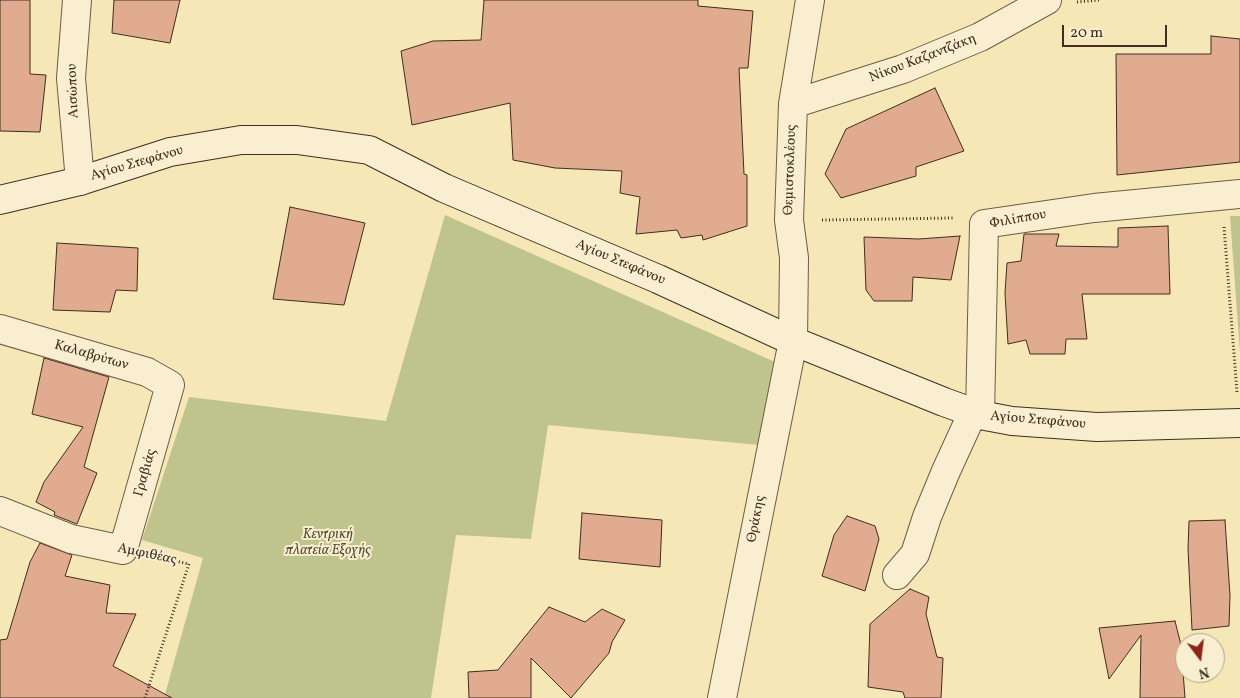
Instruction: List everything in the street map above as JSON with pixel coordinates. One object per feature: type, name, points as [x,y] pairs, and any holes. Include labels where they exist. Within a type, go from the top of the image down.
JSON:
[{"type":"street","name":"Αισώπου","points":[[77,0],[71,78],[80,181]]},
{"type":"street","name":"Θεμιστοκλέους","points":[[793,341],[794,258],[789,220],[793,104],[810,0]]},
{"type":"street","name":"Νίκου Καζαντζάκη","points":[[793,104],[912,66],[980,37],[1047,0]]},
{"type":"street","name":"Αγίου Στεφάνου","points":[[0,200],[80,181],[170,152],[241,140],[297,140],[369,150],[444,188],[658,279],[793,341],[976,414],[1012,422],[1097,427],[1240,423]]},
{"type":"street","name":"Φιλίππου","points":[[976,414],[984,224],[1094,208],[1231,195]]},
{"type":"street","name":"Καλαβρύτων","points":[[0,329],[147,372],[170,386],[168,396]]},
{"type":"street","name":"Θράκης","points":[[729,697],[793,341]]},
{"type":"street","name":"Γραβιάς","points":[[123,550],[168,396]]},
{"type":"street","points":[[897,575],[915,554],[946,471],[976,414]]},
{"type":"street","points":[[1240,423],[1240,428]]},
{"type":"street","name":"Αμφιθέας","points":[[0,511],[71,539],[123,550]]},
{"type":"path","points":[[1231,195],[1240,423]]},
{"type":"path","points":[[789,220],[954,218]]},
{"type":"path","name":"Αμφιθέας","points":[[123,550],[190,564],[145,698]]},
{"type":"green space","name":"Κεντρική πλατεία Εξοχής","points":[[445,215],[775,362],[759,445],[548,425],[531,539],[456,535],[431,698],[164,698],[203,558],[142,540],[189,397],[386,421]]},
{"type":"green space","points":[[1230,216],[1240,216],[1240,353]]},
{"type":"building","points":[[0,0],[30,0],[30,74],[46,75],[40,132],[0,131]]},
{"type":"building","points":[[114,0],[180,0],[170,43],[112,33]]},
{"type":"building","points":[[484,0],[698,0],[698,6],[753,11],[748,68],[739,68],[744,174],[747,175],[747,226],[703,240],[702,235],[681,238],[677,230],[636,234],[640,197],[620,193],[622,171],[555,168],[513,160],[510,103],[412,125],[401,51],[433,41],[481,40]]},
{"type":"building","points":[[1211,36],[1240,39],[1240,162],[1117,175],[1116,54],[1211,54]]},
{"type":"building","points":[[935,88],[964,151],[916,167],[916,176],[841,198],[825,174],[846,129]]},
{"type":"building","points":[[290,207],[365,223],[344,305],[273,299]]},
{"type":"building","points":[[1168,226],[1170,294],[1082,294],[1087,339],[1066,339],[1065,354],[1030,354],[1026,340],[1008,344],[1005,293],[1007,263],[1021,261],[1024,234],[1059,234],[1056,246],[1118,247],[1118,228]]},
{"type":"building","points":[[960,236],[951,280],[913,277],[912,301],[874,301],[866,290],[864,237],[919,239]]},
{"type":"building","points":[[57,243],[138,248],[137,291],[116,290],[110,312],[53,310]]},
{"type":"building","points":[[44,358],[109,377],[84,467],[97,473],[77,524],[54,515],[55,512],[36,502],[44,482],[83,427],[32,414]]},
{"type":"building","points":[[582,513],[662,520],[660,567],[579,559]]},
{"type":"building","points":[[847,516],[875,526],[879,539],[865,591],[822,576],[834,535]]},
{"type":"building","points":[[1225,520],[1230,596],[1229,626],[1192,630],[1188,549],[1189,521]]},
{"type":"building","points":[[40,543],[72,555],[65,576],[110,585],[106,613],[136,614],[113,666],[172,698],[0,698],[0,640],[7,639],[30,562]]},
{"type":"building","points":[[910,589],[929,597],[926,614],[937,657],[943,658],[941,698],[905,698],[903,692],[868,687],[870,624]]},
{"type":"building","points":[[549,607],[585,622],[602,609],[625,620],[612,642],[609,653],[571,698],[531,658],[531,698],[469,698],[468,672],[498,670]]},
{"type":"building","points":[[1175,621],[1178,633],[1175,633],[1175,683],[1184,683],[1185,698],[1140,698],[1141,635],[1109,679],[1099,628]]}]
